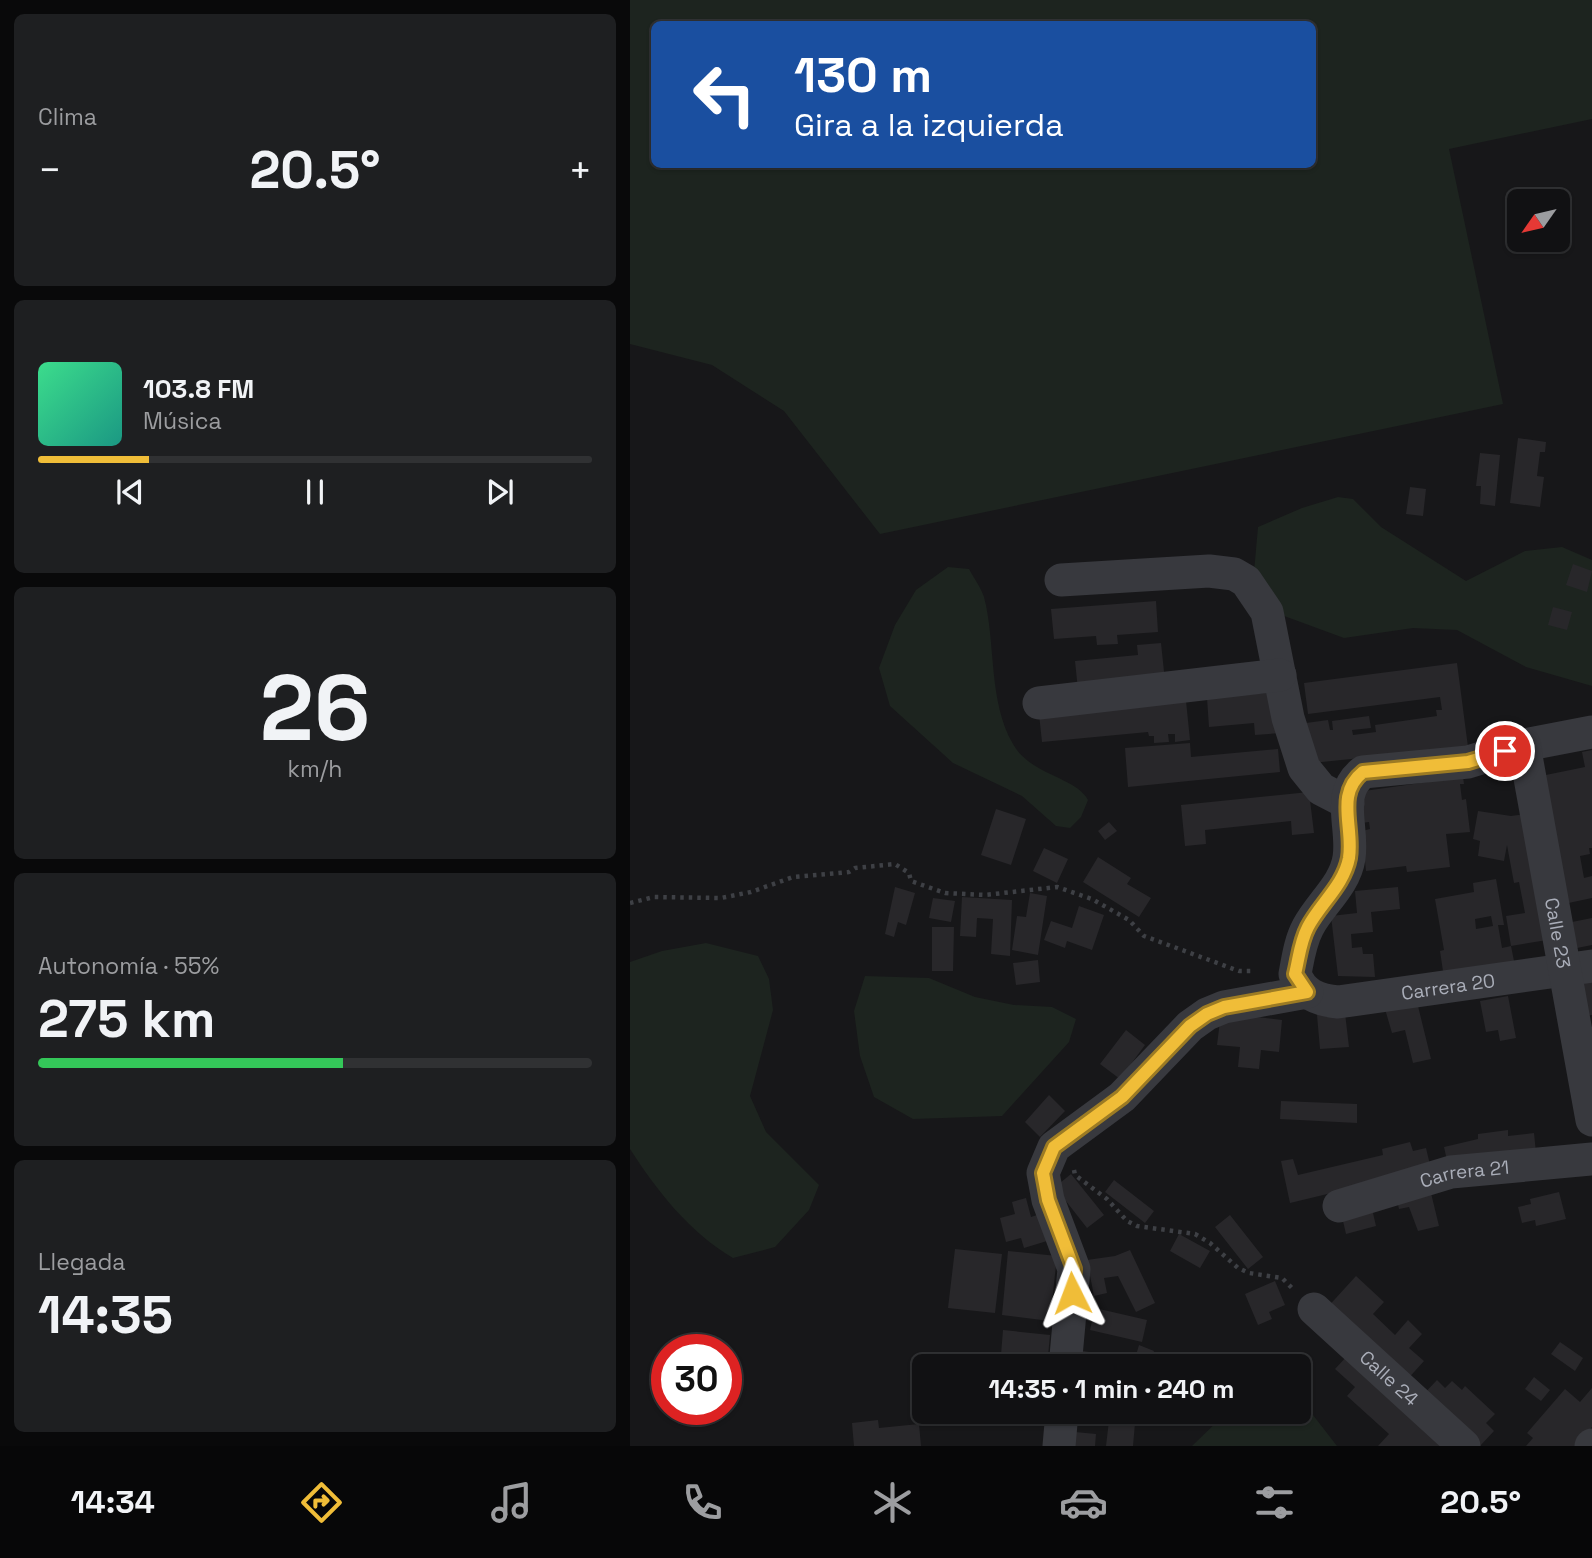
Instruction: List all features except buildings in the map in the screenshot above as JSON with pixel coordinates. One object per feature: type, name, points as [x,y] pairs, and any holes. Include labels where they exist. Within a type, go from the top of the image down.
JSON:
[{"type":"street","points":[[1060,580],[1209,571],[1234,574],[1246,581],[1267,612],[1288,718],[1304,768],[1321,789],[1348,803]]},
{"type":"street","points":[[1039,703],[1280,675]]},
{"type":"street","points":[[1066,1354],[1074,1269],[1048,1200],[1043,1173],[1054,1147],[1122,1097],[1190,1026],[1207,1014],[1302,980],[1308,927],[1337,885],[1349,858],[1348,803],[1351,781],[1363,772],[1468,762],[1524,745],[1592,732]]},
{"type":"street","name":"Calle 23","points":[[1524,745],[1578,968],[1592,1120]]},
{"type":"street","name":"Carrera 20","points":[[1302,980],[1322,1001],[1338,1002],[1578,968]]},
{"type":"street","name":"Carrera 21","points":[[1339,1206],[1451,1172],[1592,1158]]},
{"type":"street","name":"Calle 24","points":[[1314,1309],[1464,1446]]},
{"type":"street","points":[[1059,1446],[1061,1424]]},
{"type":"path","points":[[630,903],[654,897],[721,898],[751,892],[793,877],[849,872],[855,868],[895,864],[909,873],[911,881],[945,893],[985,895],[1058,887],[1092,900],[1129,920],[1144,936],[1239,971],[1302,980]]},
{"type":"path","points":[[1071,1135],[1075,1175],[1107,1199],[1127,1221],[1137,1226],[1195,1234],[1210,1242],[1238,1268],[1249,1273],[1282,1278],[1314,1309]]},
{"type":"shaded area","points":[[630,0],[1592,0],[1592,119],[1449,149],[1503,404],[880,534],[784,411],[712,365],[630,344]]},
{"type":"shaded area","points":[[1338,497],[1353,499],[1381,527],[1466,581],[1525,551],[1562,547],[1592,560],[1592,686],[1526,667],[1457,630],[1413,628],[1344,638],[1276,613],[1254,572],[1258,527],[1302,508]]},
{"type":"shaded area","points":[[948,567],[969,569],[984,597],[996,690],[1005,727],[1013,744],[1030,763],[1074,786],[1088,800],[1081,817],[1070,828],[1056,826],[1022,796],[953,763],[890,706],[879,668],[895,625],[916,590]]},
{"type":"shaded area","points":[[706,943],[758,956],[769,979],[773,1010],[750,1096],[766,1132],[819,1185],[809,1210],[775,1247],[733,1258],[689,1224],[651,1180],[630,1149],[630,962],[662,951]]},
{"type":"shaded area","points":[[865,976],[929,978],[975,997],[1014,1005],[1052,1007],[1076,1019],[1069,1042],[1002,1116],[913,1119],[874,1097],[860,1056],[854,1011]]},
{"type":"shaded area","points":[[1311,1413],[1337,1446],[1192,1446],[1215,1424],[1311,1424]]},
{"type":"route","points":[[1072,1293],[1074,1269],[1048,1200],[1043,1173],[1054,1147],[1122,1097],[1190,1026],[1207,1014],[1224,1007],[1307,992],[1299,984],[1295,974],[1299,951],[1308,927],[1337,885],[1349,858],[1348,797],[1351,781],[1363,772],[1468,762],[1505,751]]}]
